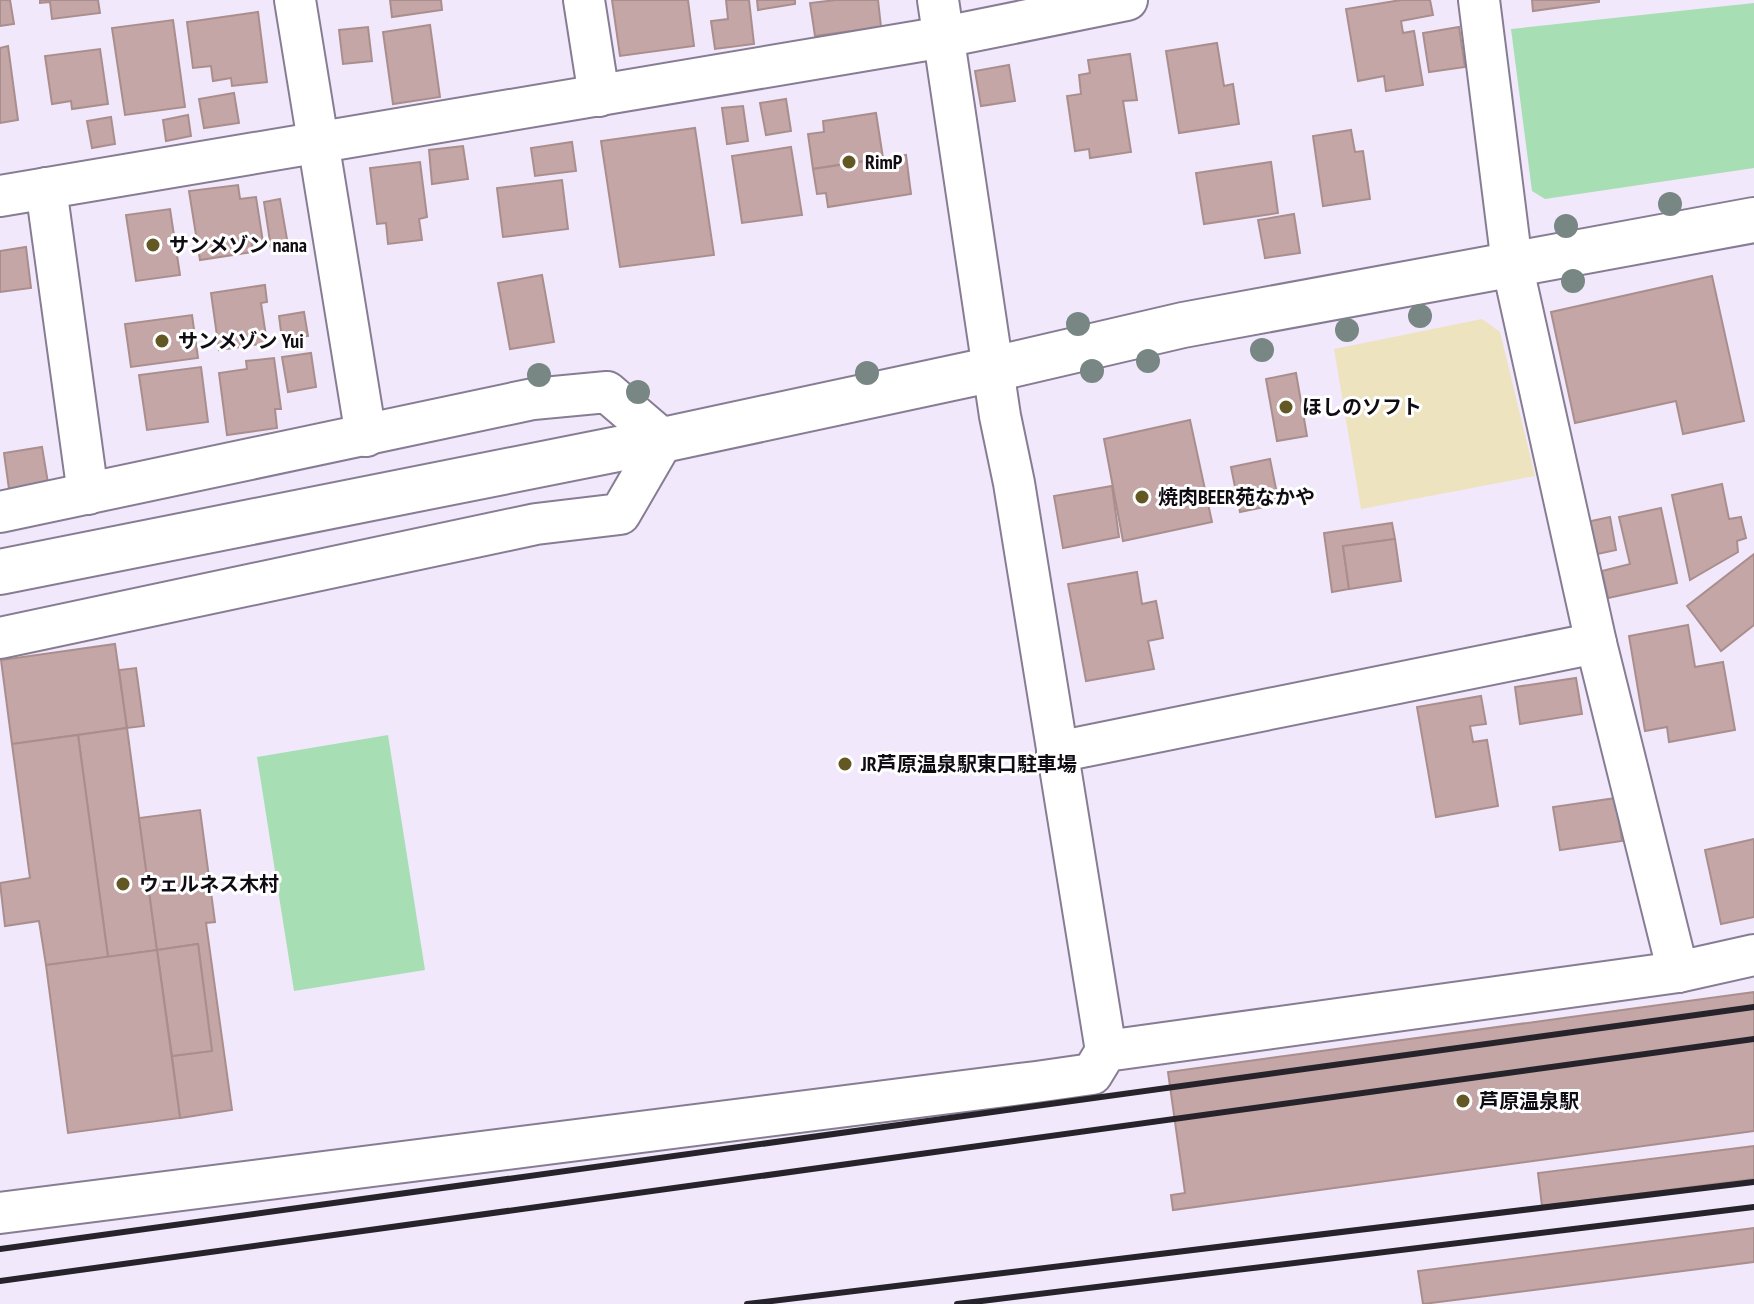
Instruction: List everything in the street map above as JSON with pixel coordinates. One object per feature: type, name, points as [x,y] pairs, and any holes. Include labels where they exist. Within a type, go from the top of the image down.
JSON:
[{"type":"street","points":[[295,0],[366,436]]},
{"type":"street","points":[[584,0],[599,96]]},
{"type":"street","points":[[0,196],[599,96],[941,19],[1127,0]]},
{"type":"street","points":[[1479,0],[1512,264],[1596,643],[1678,972]]},
{"type":"street","points":[[0,1213],[1092,1074],[1106,1051],[994,369],[941,19]]},
{"type":"street","points":[[46,188],[88,494]]},
{"type":"street","points":[[0,572],[663,440],[1183,325],[1754,220]]},
{"type":"street","points":[[0,512],[533,399],[607,392],[663,440]]},
{"type":"street","points":[[0,638],[536,524],[620,514],[663,440]]},
{"type":"street","points":[[1057,752],[1596,643]]},
{"type":"street","points":[[1106,1051],[1678,972],[1754,955]]},
{"type":"green space","points":[[1754,3],[1754,168],[1545,199],[1532,191],[1511,29]]},
{"type":"green space","points":[[388,735],[425,970],[294,991],[257,757]]},
{"type":"sand","points":[[1482,319],[1500,332],[1535,476],[1361,509],[1334,349]]},
{"type":"building","points":[[0,0],[10,0],[14,24],[0,26]]},
{"type":"building","points":[[40,0],[98,0],[100,13],[52,19],[50,2],[40,3]]},
{"type":"building","points":[[390,0],[441,0],[442,10],[392,17]]},
{"type":"building","points":[[612,0],[688,0],[694,46],[620,56]]},
{"type":"building","points":[[726,0],[749,0],[754,44],[715,49],[711,21],[728,19]]},
{"type":"building","points":[[757,0],[795,0],[795,4],[758,10]]},
{"type":"building","points":[[878,0],[881,27],[815,36],[810,3]]},
{"type":"building","points":[[1401,0],[1430,0],[1433,15],[1401,21],[1403,33],[1414,31],[1423,85],[1386,91],[1384,76],[1358,81],[1346,9]]},
{"type":"building","points":[[1532,0],[1599,0],[1599,2],[1533,11]]},
{"type":"building","points":[[258,12],[267,82],[232,86],[231,78],[213,81],[211,66],[193,68],[187,22]]},
{"type":"building","points":[[173,20],[185,107],[125,115],[112,28]]},
{"type":"building","points":[[430,25],[440,97],[393,104],[383,32]]},
{"type":"building","points":[[368,27],[372,61],[343,64],[339,30]]},
{"type":"building","points":[[1459,27],[1465,67],[1429,72],[1423,33]]},
{"type":"building","points":[[1217,43],[1224,86],[1233,84],[1239,124],[1179,133],[1166,51]]},
{"type":"building","points":[[8,46],[18,120],[0,123],[0,48]]},
{"type":"building","points":[[100,49],[108,104],[72,109],[71,101],[52,104],[45,56]]},
{"type":"building","points":[[1130,54],[1137,100],[1123,101],[1131,152],[1090,158],[1089,149],[1075,151],[1067,96],[1081,94],[1079,75],[1090,73],[1088,60]]},
{"type":"building","points":[[1009,65],[1015,101],[981,106],[975,71]]},
{"type":"building","points":[[234,93],[239,123],[204,128],[199,99]]},
{"type":"building","points":[[786,99],[791,131],[766,135],[760,103]]},
{"type":"building","points":[[743,106],[748,141],[727,144],[722,108]]},
{"type":"building","points":[[876,113],[883,158],[813,169],[808,134],[824,132],[823,121]]},
{"type":"building","points":[[188,115],[191,136],[166,141],[163,120]]},
{"type":"building","points":[[111,117],[115,144],[92,148],[87,121]]},
{"type":"building","points":[[695,128],[714,255],[620,267],[601,141]]},
{"type":"building","points":[[1351,130],[1355,152],[1363,151],[1370,199],[1323,206],[1313,136]]},
{"type":"building","points":[[572,142],[576,171],[535,176],[531,148]]},
{"type":"building","points":[[463,146],[468,179],[432,184],[429,150]]},
{"type":"building","points":[[791,147],[802,215],[742,223],[732,156]]},
{"type":"building","points":[[906,155],[911,194],[828,207],[826,193],[817,194],[813,169]]},
{"type":"building","points":[[420,162],[427,217],[419,219],[422,240],[388,244],[386,223],[377,224],[370,168]]},
{"type":"building","points":[[1271,162],[1278,213],[1204,224],[1196,173]]},
{"type":"building","points":[[562,180],[568,229],[503,237],[497,188]]},
{"type":"building","points":[[238,185],[240,199],[256,197],[263,242],[252,244],[253,252],[200,260],[189,191]]},
{"type":"building","points":[[280,199],[288,245],[271,248],[264,202]]},
{"type":"building","name":"サンメゾン nana","points":[[170,209],[180,275],[136,281],[126,215]]},
{"type":"building","points":[[1294,214],[1300,253],[1265,258],[1258,220]]},
{"type":"building","points":[[26,247],[31,288],[0,292],[0,251]]},
{"type":"building","points":[[542,275],[554,342],[510,349],[498,283]]},
{"type":"building","points":[[1712,276],[1744,421],[1683,434],[1676,401],[1575,423],[1551,312]]},
{"type":"building","points":[[265,285],[267,302],[261,303],[267,343],[219,350],[211,293]]},
{"type":"building","points":[[304,312],[308,336],[282,339],[279,316]]},
{"type":"building","name":"サンメゾン Yui","points":[[192,315],[198,358],[131,367],[125,324]]},
{"type":"building","points":[[311,353],[316,387],[288,392],[282,357]]},
{"type":"building","points":[[274,358],[281,409],[275,409],[277,428],[227,435],[219,373],[247,369],[246,361]]},
{"type":"building","points":[[201,367],[208,422],[147,430],[139,375]]},
{"type":"building","name":"ほしのソフト","points":[[1296,373],[1307,436],[1277,441],[1266,379]]},
{"type":"building","points":[[1190,420],[1212,522],[1123,541],[1104,439]]},
{"type":"building","points":[[42,447],[48,483],[9,489],[4,453]]},
{"type":"building","points":[[1270,459],[1279,504],[1240,512],[1231,467]]},
{"type":"building","points":[[1722,484],[1729,519],[1741,517],[1746,538],[1737,541],[1738,552],[1690,580],[1672,495]]},
{"type":"building","points":[[1112,486],[1119,537],[1063,548],[1054,496]]},
{"type":"building","points":[[1661,508],[1677,583],[1608,598],[1602,571],[1630,564],[1619,517]]},
{"type":"building","points":[[1610,517],[1616,550],[1588,556],[1582,523]]},
{"type":"building","points":[[1392,523],[1395,539],[1343,546],[1349,589],[1332,592],[1324,533]]},
{"type":"building","points":[[1395,539],[1401,581],[1349,589],[1343,546]]},
{"type":"building","points":[[1754,554],[1754,625],[1721,651],[1687,606]]},
{"type":"building","points":[[1137,572],[1142,604],[1156,601],[1163,638],[1148,641],[1154,669],[1086,681],[1068,584]]},
{"type":"building","points":[[1688,625],[1695,667],[1723,662],[1735,730],[1669,742],[1667,727],[1645,731],[1629,636]]},
{"type":"building","points":[[115,644],[127,728],[12,744],[1,660]]},
{"type":"building","points":[[136,668],[144,726],[127,728],[119,670]]},
{"type":"building","points":[[1576,678],[1582,714],[1520,724],[1515,687]]},
{"type":"building","points":[[1481,696],[1486,724],[1470,726],[1473,742],[1487,740],[1498,806],[1436,817],[1417,707]]},
{"type":"building","name":"ウェルネス木村","points":[[127,728],[157,950],[108,957],[78,735]]},
{"type":"building","points":[[78,735],[108,957],[46,965],[39,921],[5,926],[0,883],[30,878],[12,744]]},
{"type":"building","points":[[1616,798],[1622,841],[1560,850],[1553,807]]},
{"type":"building","points":[[200,810],[215,922],[206,923],[232,1110],[180,1118],[172,1056],[212,1051],[198,944],[157,950],[139,818]]},
{"type":"building","points":[[1754,839],[1754,917],[1721,924],[1705,850]]},
{"type":"building","points":[[198,944],[212,1051],[172,1056],[157,950]]},
{"type":"building","points":[[157,950],[180,1118],[68,1133],[46,965]]},
{"type":"building","name":"芦原温泉駅","points":[[1754,992],[1754,1131],[1173,1210],[1171,1195],[1185,1193],[1168,1072]]},
{"type":"building","points":[[1754,1146],[1754,1179],[1542,1206],[1538,1173]]},
{"type":"building","points":[[1754,1228],[1754,1262],[1423,1304],[1418,1271]]},
{"type":"railway","points":[[0,1249],[1754,1007]]},
{"type":"railway","points":[[0,1281],[1754,1039]]},
{"type":"railway","points":[[747,1304],[1754,1182]]},
{"type":"railway","points":[[957,1304],[1754,1207]]},
{"type":"place","name":"RimP","points":[[849,162]]},
{"type":"place","name":"サンメゾン nana","points":[[153,245]]},
{"type":"place","name":"サンメゾン Yui","points":[[162,341]]},
{"type":"place","name":"ほしのソフト","points":[[1286,407]]},
{"type":"place","name":"焼肉BEER苑なかや","points":[[1142,497]]},
{"type":"place","name":"JR芦原温泉駅東口駐車場","points":[[845,764]]},
{"type":"place","name":"ウェルネス木村","points":[[123,884]]},
{"type":"place","name":"芦原温泉駅","points":[[1463,1101]]}]
